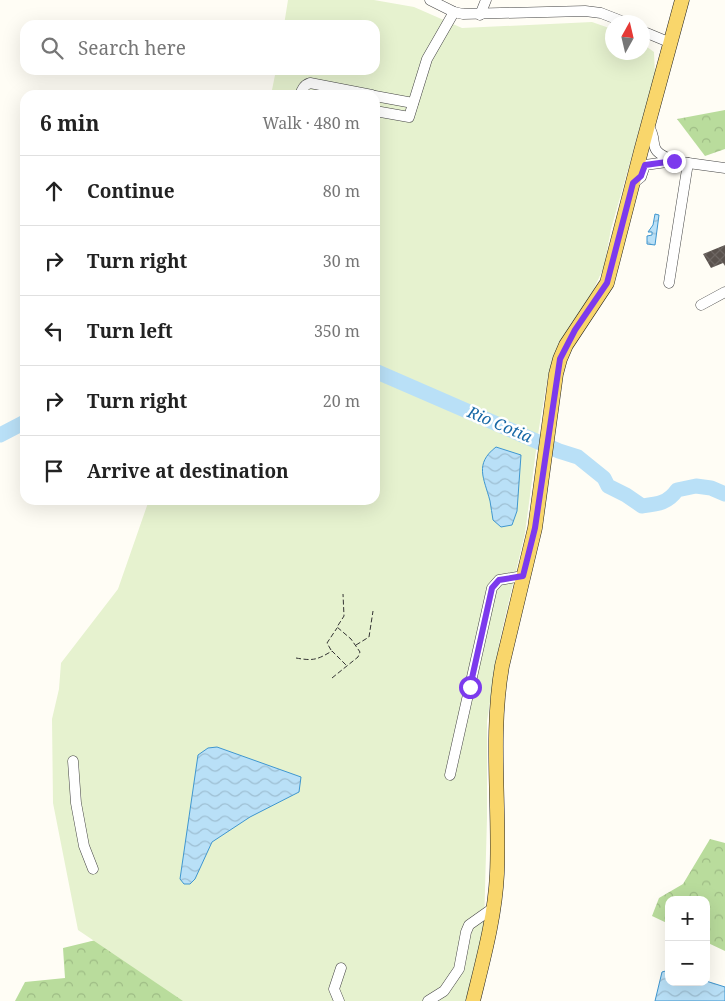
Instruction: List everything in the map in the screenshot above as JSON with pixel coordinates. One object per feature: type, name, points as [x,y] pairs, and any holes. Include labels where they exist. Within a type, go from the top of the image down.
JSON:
[{"type":"main road","points":[[473,1001],[486,948],[497,876],[495,747],[498,689],[535,528],[560,359],[575,330],[607,283],[682,0]]},
{"type":"street","points":[[430,0],[454,12],[463,14],[585,11],[606,15]]},
{"type":"street","points":[[480,15],[486,0]]},
{"type":"street","points":[[380,112],[409,117],[427,59],[454,12]]},
{"type":"street","points":[[650,34],[671,43]]},
{"type":"street","points":[[302,90],[306,84],[310,83],[347,90]]},
{"type":"street","points":[[380,96],[413,103]]},
{"type":"street","points":[[648,124],[652,131],[652,142],[660,155],[674,161],[725,168]]},
{"type":"street","points":[[633,183],[641,176],[645,165],[674,161]]},
{"type":"street","points":[[669,283],[688,163]]},
{"type":"street","points":[[701,305],[725,292]]},
{"type":"street","points":[[450,775],[492,588],[499,580],[523,576]]},
{"type":"street","points":[[73,761],[76,803],[84,846],[93,869]]},
{"type":"street","points":[[428,1001],[444,991],[459,968],[469,925],[492,908]]},
{"type":"street","points":[[339,1001],[334,989],[341,968]]},
{"type":"path","points":[[343,594],[344,616],[330,635],[327,643],[347,666]]},
{"type":"path","points":[[356,645],[369,637],[373,611]]},
{"type":"path","points":[[332,678],[358,657],[360,652],[351,639],[337,627]]},
{"type":"path","points":[[296,658],[318,659],[332,650]]},
{"type":"green space","points":[[288,0],[374,0],[414,7],[462,28],[592,22],[605,27],[605,60],[650,60],[650,49],[654,52],[655,75],[611,229],[604,267],[590,297],[557,351],[548,376],[525,533],[500,639],[487,721],[484,925],[468,1001],[183,1001],[78,930],[53,803],[52,719],[59,689],[61,663],[118,589],[147,505],[380,505],[380,90],[272,90],[275,75],[380,75],[380,20],[285,20]]},
{"type":"green space","points":[[725,110],[725,149],[705,156],[677,119]]},
{"type":"green space","points":[[710,839],[725,843],[725,951],[710,944],[710,896],[665,896],[665,922],[652,916],[659,898],[683,884]]},
{"type":"green space","points":[[100,939],[312,1001],[15,1001],[25,982],[65,978],[63,948]]},
{"type":"water","points":[[655,214],[659,215],[655,245],[647,244],[647,236],[652,235],[652,232],[648,232],[653,225]]},
{"type":"water","points":[[496,447],[521,455],[517,511],[512,525],[501,527],[493,520],[482,472],[485,459]]},
{"type":"water","points":[[217,747],[301,777],[299,792],[250,817],[212,842],[195,879],[190,884],[184,884],[180,879],[198,755],[208,748]]},
{"type":"water","points":[[665,971],[665,986],[710,986],[710,982],[725,987],[725,1001],[655,1001],[662,972]]},
{"type":"building","points":[[725,245],[725,266],[723,263],[711,268],[703,254]]},
{"type":"waterway","name":"Rio Cotia","points":[[380,373],[559,451],[578,457],[604,478],[608,486],[642,506],[662,502],[670,498],[677,490],[696,486],[711,488],[725,494]]},
{"type":"waterway","name":"Rio Cotia","points":[[0,435],[20,425]]},
{"type":"route","points":[[470,687],[492,588],[499,580],[523,576],[535,528],[556,374],[560,359],[575,330],[607,283],[613,266],[633,183],[641,176],[645,165],[674,161]]}]
